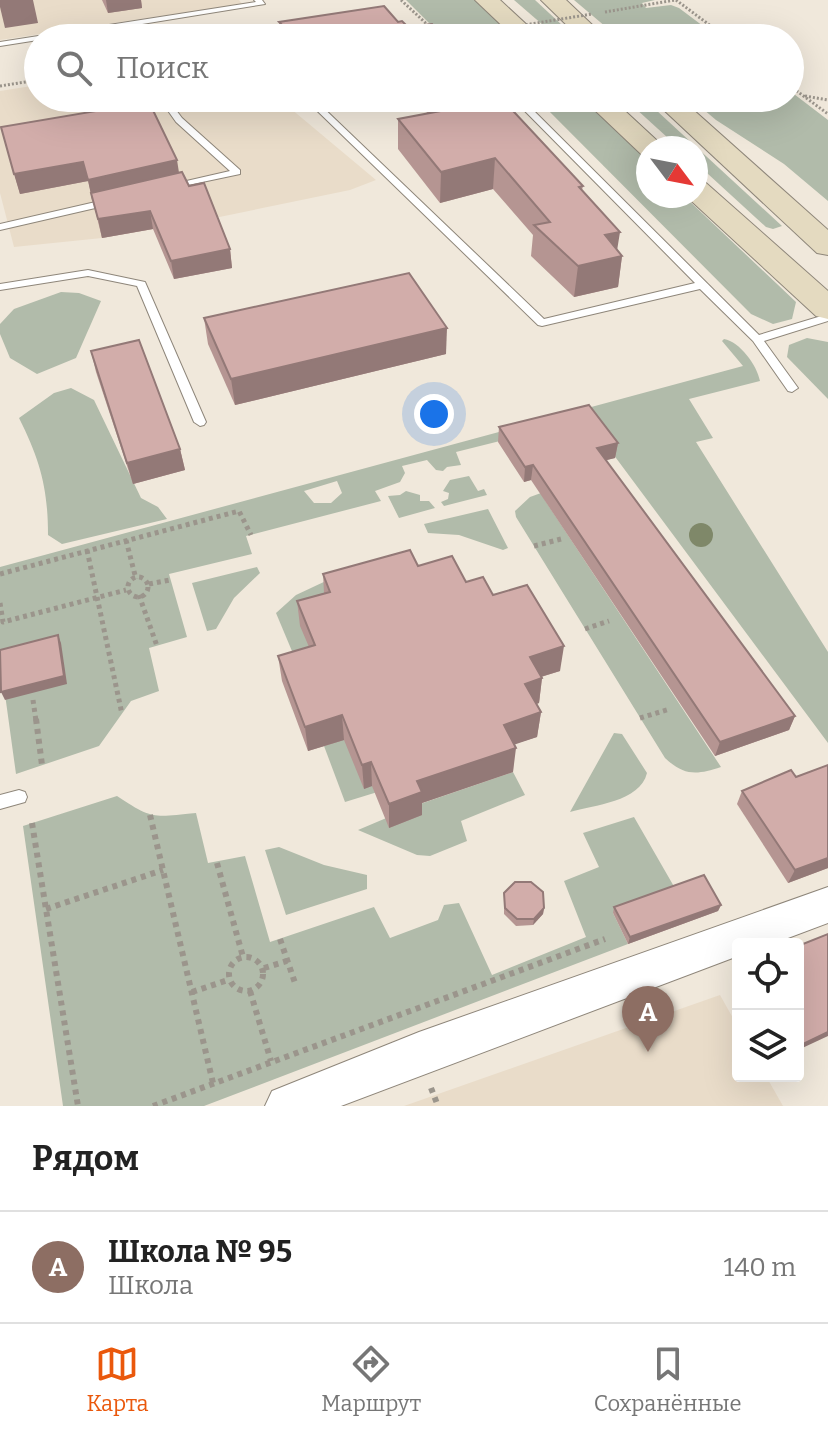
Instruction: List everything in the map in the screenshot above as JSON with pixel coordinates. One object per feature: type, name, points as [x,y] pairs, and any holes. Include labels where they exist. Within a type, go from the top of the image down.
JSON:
[{"type":"main road","points":[[486,0],[513,24]]},
{"type":"main road","points":[[552,0],[579,24]]},
{"type":"main road","points":[[611,112],[638,136]]},
{"type":"main road","points":[[680,112],[828,246]]},
{"type":"main road","points":[[684,112],[740,146],[828,213]]},
{"type":"main road","points":[[708,200],[828,309]]},
{"type":"street","points":[[287,1106],[419,1053],[828,905]]},
{"type":"lane","points":[[130,24],[261,4],[258,0]]},
{"type":"lane","points":[[0,44],[24,40]]},
{"type":"lane","points":[[161,190],[237,172],[173,112]]},
{"type":"lane","points":[[323,112],[542,323],[702,285]]},
{"type":"lane","points":[[530,112],[757,339],[792,388]]},
{"type":"lane","points":[[0,227],[131,197]]},
{"type":"lane","points":[[0,287],[88,273],[141,284],[200,422]]},
{"type":"lane","points":[[757,339],[828,317]]},
{"type":"lane","points":[[0,802],[19,797]]},
{"type":"path","points":[[401,0],[427,24]]},
{"type":"path","points":[[531,24],[675,0],[708,24]]},
{"type":"path","points":[[0,86],[24,82]]},
{"type":"path","points":[[804,96],[828,100]]},
{"type":"path","points":[[804,96],[828,114]]},
{"type":"path","points":[[0,574],[239,511],[251,535]]},
{"type":"path","points":[[534,546],[561,539]]},
{"type":"path","points":[[126,540],[136,579]]},
{"type":"path","points":[[87,550],[122,714]]},
{"type":"path","points":[[126,590],[128,583],[136,579],[145,579],[149,584]]},
{"type":"path","points":[[149,584],[170,580]]},
{"type":"path","points":[[126,590],[130,595],[139,595],[147,591],[149,584]]},
{"type":"path","points":[[0,603],[3,622],[126,590]]},
{"type":"path","points":[[139,595],[157,646]]},
{"type":"path","points":[[585,629],[609,621]]},
{"type":"path","points":[[33,700],[42,765]]},
{"type":"path","points":[[640,718],[670,709]]},
{"type":"path","points":[[150,815],[213,1083]]},
{"type":"path","points":[[32,823],[78,1106]]},
{"type":"path","points":[[217,863],[243,957]]},
{"type":"path","points":[[46,909],[163,870]]},
{"type":"path","points":[[280,939],[295,983]]},
{"type":"path","points":[[153,1106],[546,957],[605,939]]},
{"type":"path","points":[[243,957],[255,958],[264,968],[260,983],[250,991],[234,989],[228,980],[231,965],[243,957]]},
{"type":"path","points":[[264,968],[287,961]]},
{"type":"path","points":[[192,992],[228,980]]},
{"type":"path","points":[[250,991],[271,1061]]},
{"type":"shaded area","points":[[0,0],[239,0],[242,4],[108,24],[24,24],[24,36],[0,40]]},
{"type":"shaded area","points":[[24,87],[24,112],[295,112],[376,180],[350,190],[200,221],[102,238],[14,247],[0,193],[0,91]]},
{"type":"shaded area","points":[[720,995],[732,1016],[732,1082],[769,1082],[783,1106],[404,1106]]},
{"type":"green space","points":[[406,0],[477,0],[504,24],[430,24]]},
{"type":"green space","points":[[514,0],[535,0],[561,24],[542,24]]},
{"type":"green space","points":[[574,0],[655,0],[642,3],[646,8],[671,5],[700,24],[602,24]]},
{"type":"green space","points":[[804,102],[828,120],[828,201],[784,164],[707,112],[804,112]]},
{"type":"green space","points":[[550,112],[596,112],[636,150],[636,198]]},
{"type":"green space","points":[[639,112],[658,112],[684,136],[666,136]]},
{"type":"green space","points":[[708,158],[782,226],[773,229],[766,227],[708,174]]},
{"type":"green space","points":[[645,208],[697,208],[796,302],[792,319],[773,324],[751,314]]},
{"type":"green space","points":[[61,292],[79,293],[101,301],[76,358],[37,374],[10,358],[0,334],[0,324],[14,309]]},
{"type":"green space","points":[[807,338],[828,342],[828,399],[787,357],[789,345]]},
{"type":"green space","points":[[722,341],[730,341],[742,349],[752,361],[760,381],[689,399],[713,438],[696,442],[828,652],[828,743],[587,419],[456,452],[461,465],[447,467],[443,471],[436,470],[427,460],[402,466],[405,473],[400,482],[375,491],[381,501],[246,536],[252,554],[169,574],[187,637],[149,648],[159,691],[131,701],[99,746],[16,774],[0,658],[0,567],[743,366]],"holes":[[[337,481],[342,493],[331,503],[314,503],[304,491]]]},
{"type":"green space","points":[[71,388],[94,400],[141,498],[158,507],[167,519],[62,544],[48,535],[41,475],[19,418],[54,393]]},
{"type":"green space","points":[[469,476],[478,491],[484,489],[487,495],[444,506],[441,502],[448,499],[449,493],[443,491],[450,480]]},
{"type":"green space","points":[[406,491],[420,495],[420,501],[429,501],[435,508],[399,518],[388,496]]},
{"type":"green space","points":[[541,493],[721,767],[691,772],[678,768],[665,758],[516,517],[515,511],[530,497]]},
{"type":"green space","points":[[488,509],[508,548],[503,550],[459,535],[428,533],[424,524]]},
{"type":"green space","points":[[257,567],[260,573],[234,598],[216,629],[207,631],[192,583]]},
{"type":"green space","points":[[328,580],[318,670],[302,675],[276,613],[296,595]]},
{"type":"green space","points":[[614,733],[622,734],[647,773],[643,783],[615,801],[570,812]]},
{"type":"green space","points":[[344,739],[384,790],[345,802],[324,746]]},
{"type":"green space","points":[[513,772],[525,795],[461,821],[467,841],[430,856],[417,855],[358,830],[417,805]]},
{"type":"green space","points":[[117,796],[154,815],[196,813],[208,863],[245,856],[270,942],[374,907],[390,938],[438,920],[444,905],[459,903],[492,975],[586,937],[564,881],[599,867],[583,833],[634,817],[676,890],[613,913],[628,944],[204,1106],[63,1106],[23,826]]},
{"type":"green space","points":[[279,847],[324,865],[367,875],[367,889],[286,915],[265,850]]},
{"type":"building","points":[[384,6],[398,22],[405,24],[281,24],[279,22]]},
{"type":"building","points":[[90,112],[154,112],[177,160],[88,180],[83,162],[14,174],[1,127]]},
{"type":"building","points":[[435,112],[514,112],[583,186],[579,187],[620,232],[605,235],[622,256],[578,266],[534,225],[550,222],[495,158],[441,172],[398,119]]},
{"type":"building","points":[[182,172],[189,186],[204,183],[230,249],[171,261],[150,211],[98,219],[91,193]]},
{"type":"building","points":[[409,273],[447,328],[231,379],[204,318]]},
{"type":"building","points":[[139,340],[180,449],[127,463],[91,351]]},
{"type":"building","points":[[589,405],[618,443],[597,448],[795,716],[720,742],[533,465],[525,467],[499,427]]},
{"type":"building","points":[[410,550],[418,566],[452,556],[466,582],[483,577],[493,595],[527,585],[564,646],[530,657],[542,678],[525,684],[541,712],[504,725],[516,748],[417,781],[422,792],[389,804],[371,762],[362,765],[342,715],[305,727],[278,656],[315,645],[297,601],[330,592],[323,574]]},
{"type":"building","points":[[58,635],[64,676],[1,692],[0,650]]},
{"type":"building","points":[[828,765],[828,858],[795,870],[742,791],[791,770],[796,777]]},
{"type":"building","points":[[704,875],[721,905],[630,937],[614,907]]},
{"type":"building","points":[[515,882],[531,882],[543,892],[544,908],[534,919],[517,919],[505,908],[504,893]]},
{"type":"building","points":[[828,934],[828,1032],[804,1044],[804,1010],[804,944]]},
{"type":"place","name":"Школа № 95","points":[[648,1052]]}]
